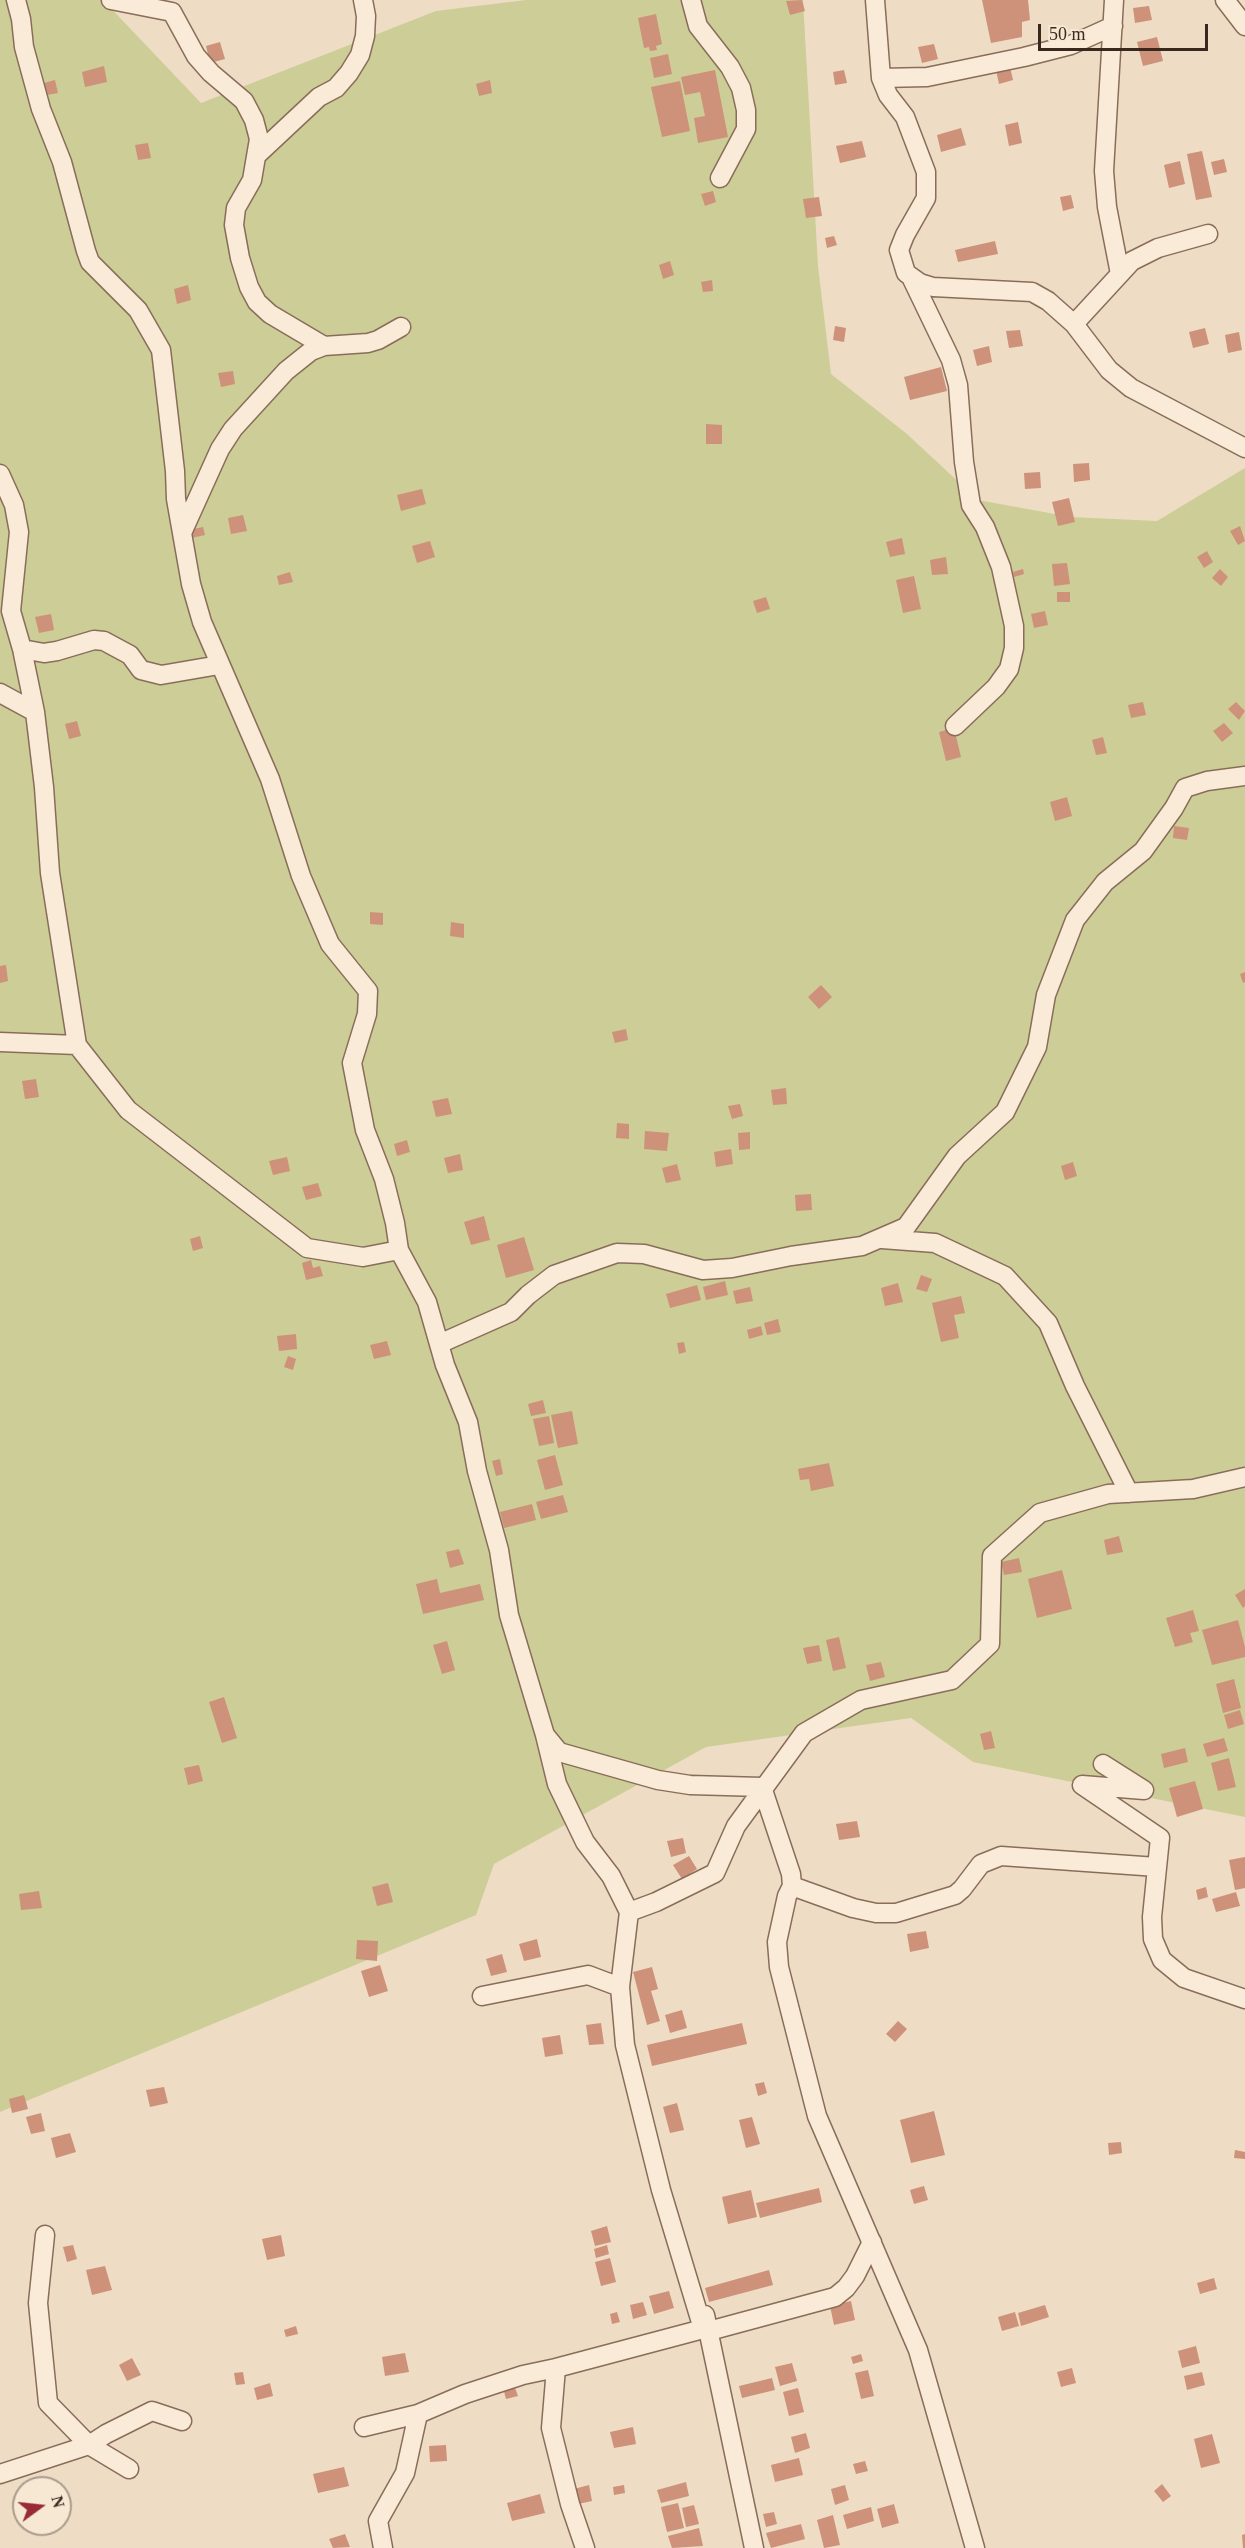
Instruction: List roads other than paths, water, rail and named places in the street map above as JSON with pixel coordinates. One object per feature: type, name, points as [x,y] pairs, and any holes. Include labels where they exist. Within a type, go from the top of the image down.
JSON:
[{"type":"street","points":[[16,0],[24,47],[41,109],[62,162],[82,243],[90,262],[138,310],[161,350],[175,471],[176,499],[191,584],[201,622],[270,779],[301,876],[330,944],[368,991],[367,1014],[352,1063],[365,1130],[384,1179],[399,1250],[427,1302],[439,1344],[468,1422],[477,1471],[499,1550],[508,1615],[561,1794],[585,1842],[610,1876],[629,1912],[620,1987],[625,2045],[662,2190],[703,2329],[523,2375],[474,2391],[418,2414],[364,2427]]},
{"type":"street","points":[[111,0],[172,6],[196,56],[211,73],[244,101],[254,120],[259,139],[252,180],[236,208],[234,225],[240,258],[249,287],[257,302],[270,314],[324,346]]},
{"type":"street","points":[[257,155],[319,97],[336,88],[349,73],[360,55],[365,36],[366,16],[363,0]]},
{"type":"street","points":[[691,0],[698,26],[730,67],[741,88],[746,110],[746,129],[739,147],[720,178]]},
{"type":"street","points":[[875,0],[881,78],[888,95],[905,117],[926,172],[926,198],[899,250],[906,273],[912,279],[951,360],[958,384],[964,462],[971,505],[985,528],[1001,567],[1014,626],[1014,648],[1009,669],[996,687],[955,726]]},
{"type":"street","points":[[1114,0],[1104,171],[1107,207],[1120,274]]},
{"type":"street","points":[[1225,0],[1245,26]]},
{"type":"street","points":[[881,78],[927,77],[1024,57],[1071,45],[1113,26]]},
{"type":"street","points":[[1074,324],[1132,261],[1158,248],[1208,234]]},
{"type":"street","points":[[912,279],[933,287],[1032,292],[1048,301],[1074,324],[1109,370],[1131,388],[1245,448]]},
{"type":"street","points":[[182,533],[215,458],[233,429],[286,371],[311,351],[324,346],[368,343],[401,327]]},
{"type":"street","points":[[0,474],[14,505],[19,532],[18,558],[5,616],[22,649],[35,712],[44,787],[50,873],[77,1045],[128,1110],[307,1248],[363,1257],[399,1250]]},
{"type":"street","points":[[22,649],[44,653],[94,640],[104,641],[130,655],[141,670],[161,675],[219,665]]},
{"type":"street","points":[[0,693],[35,712]]},
{"type":"street","points":[[439,1344],[511,1312],[554,1275],[617,1253],[644,1254],[703,1270],[732,1268],[791,1256],[862,1246],[906,1227],[927,1201],[957,1156],[1005,1112],[1037,1047],[1046,995],[1075,920],[1105,882],[1143,851],[1174,808],[1185,788],[1207,781],[1245,776]]},
{"type":"street","points":[[0,1042],[77,1045]]},
{"type":"street","points":[[878,1239],[935,1243],[1005,1276],[1048,1323],[1075,1386],[1129,1493]]},
{"type":"street","points":[[629,1912],[656,1902],[714,1873],[736,1826],[804,1732],[861,1700],[952,1680],[990,1644],[992,1556],[1040,1513],[1108,1494],[1193,1488],[1245,1477]]},
{"type":"street","points":[[544,1735],[560,1752],[579,1755],[658,1780],[690,1785],[762,1787]]},
{"type":"street","points":[[1103,1764],[1144,1790],[1082,1785],[1160,1838],[1152,1917],[1153,1939],[1162,1960],[1184,1978],[1245,1999]]},
{"type":"street","points":[[762,1787],[791,1874],[792,1886],[787,1896],[777,1942],[779,1967],[817,2116],[918,2350],[975,2548]]},
{"type":"street","points":[[792,1886],[853,1908],[876,1913],[896,1913],[955,1895],[981,1864],[1001,1856],[1157,1867]]},
{"type":"street","points":[[483,1996],[588,1975],[620,1987]]},
{"type":"street","points":[[625,2045],[709,2331],[718,2387],[754,2548]]},
{"type":"street","points":[[45,2235],[38,2303],[48,2403],[89,2445],[129,2469]]},
{"type":"street","points":[[709,2331],[835,2297],[855,2276],[872,2242]]},
{"type":"street","points":[[556,2368],[551,2428],[570,2504],[585,2548]]},
{"type":"street","points":[[0,2474],[89,2445],[152,2411],[182,2421]]},
{"type":"street","points":[[383,2548],[378,2521],[405,2473],[418,2414]]}]
